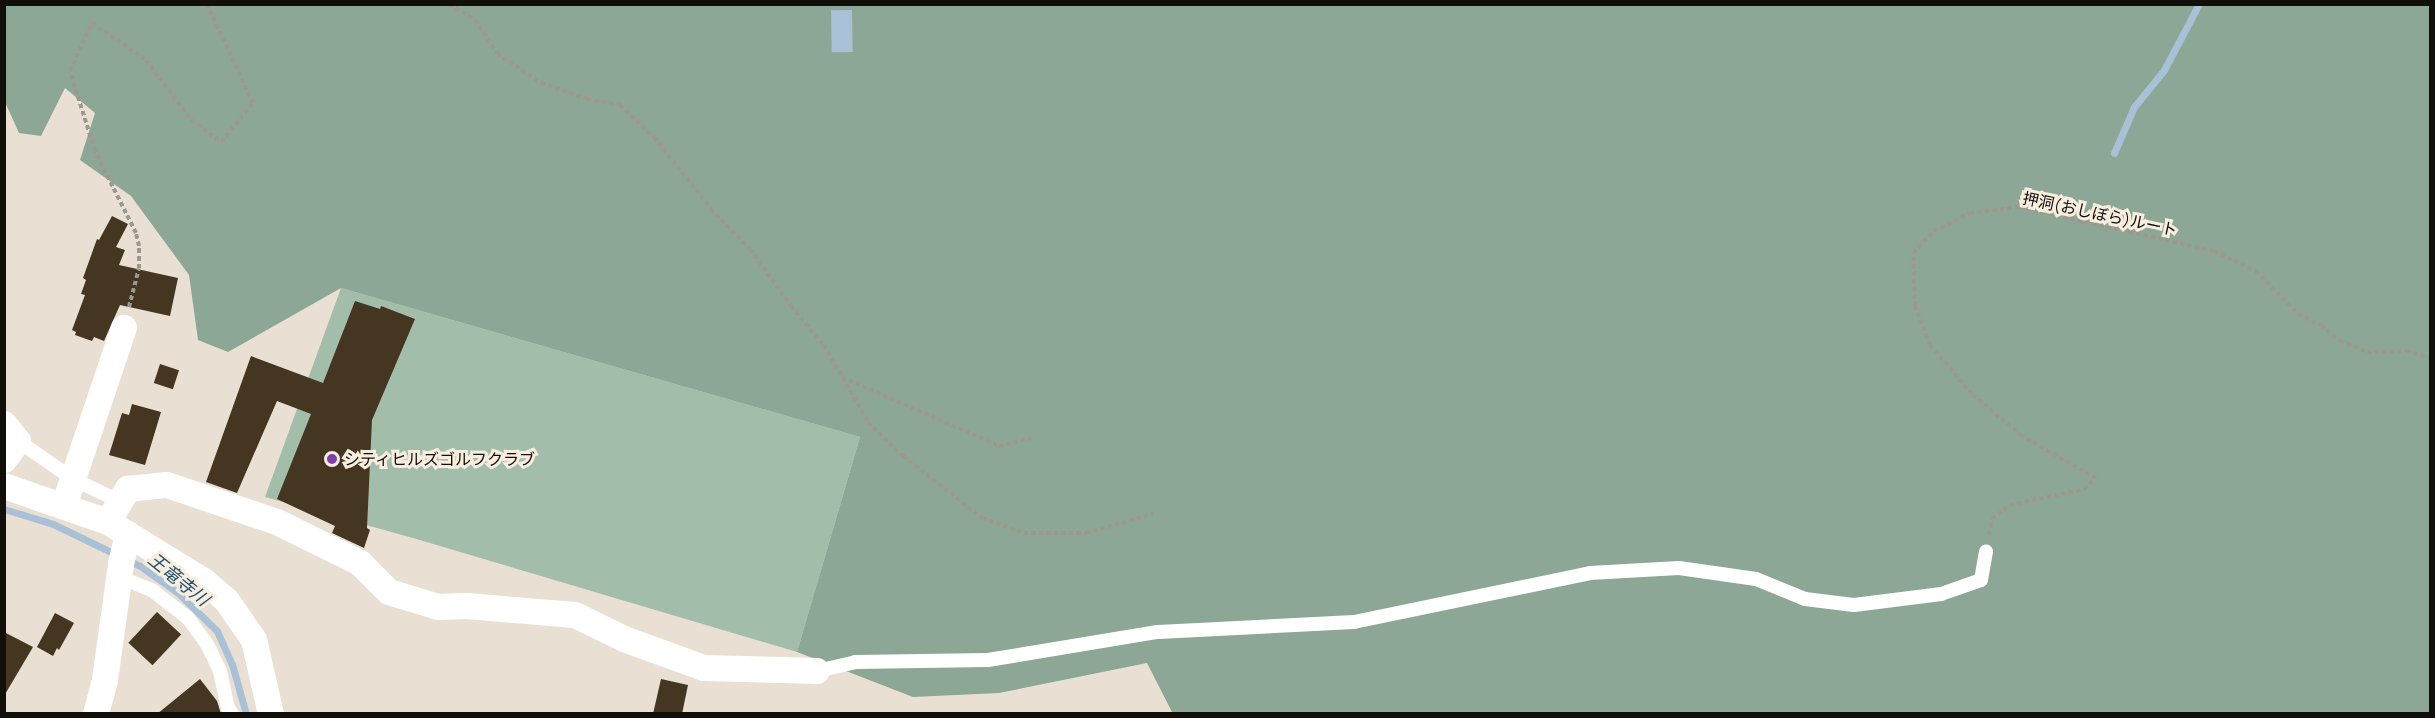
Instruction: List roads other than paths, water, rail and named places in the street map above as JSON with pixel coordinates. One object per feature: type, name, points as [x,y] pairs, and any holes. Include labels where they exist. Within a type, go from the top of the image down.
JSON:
[{"type":"street","points":[[64,506],[123,328]]},
{"type":"street","points":[[96,714],[105,680],[120,540],[128,489],[166,485],[277,522],[360,563],[389,592],[438,607],[467,606],[575,615],[624,639],[704,668],[817,671]]},
{"type":"street","points":[[4,486],[64,506],[120,540],[185,568],[227,601],[254,640],[271,714]]},
{"type":"lane","points":[[9,442],[72,479],[120,540],[153,591],[188,618],[207,644],[220,672],[228,708],[232,714]]},
{"type":"lane","points":[[817,671],[855,662],[987,660],[1158,632],[1354,622],[1590,573],[1679,568],[1756,579],[1805,599],[1854,605],[1941,594],[1982,580],[1986,551]]},
{"type":"water","points":[[831,10],[852,10],[853,52],[832,52]]},
{"type":"waterway","points":[[2114,153],[2134,107],[2164,70],[2199,4]]},
{"type":"waterway","name":"王竜寺川","points":[[4,509],[53,524],[140,566],[177,592],[217,631],[232,664],[246,714]]},
{"type":"place","name":"シティヒルズゴルフクラブ","points":[[332,459]]}]
